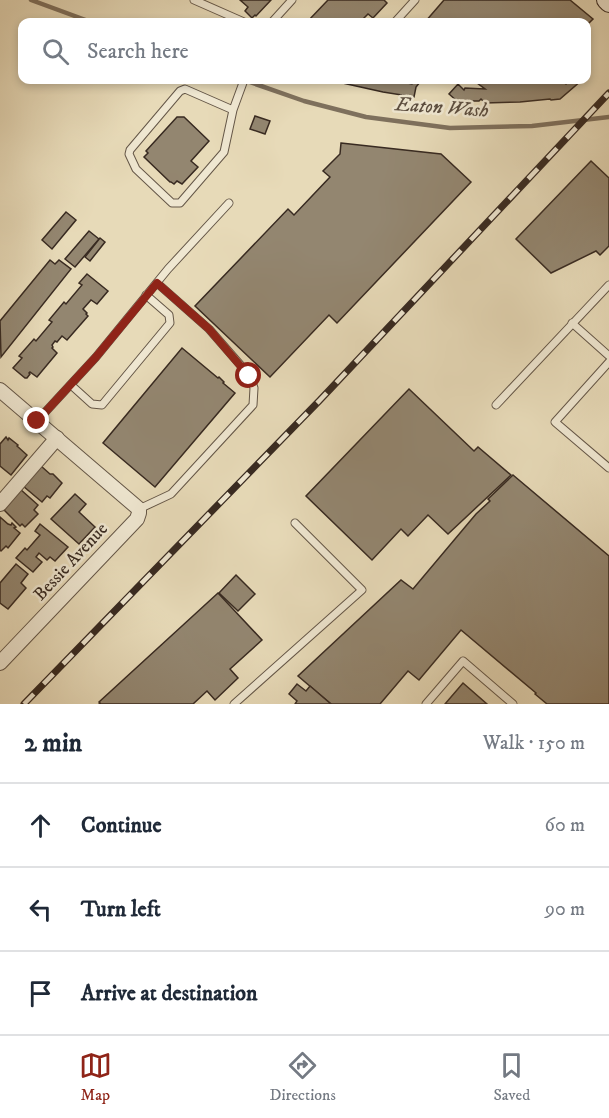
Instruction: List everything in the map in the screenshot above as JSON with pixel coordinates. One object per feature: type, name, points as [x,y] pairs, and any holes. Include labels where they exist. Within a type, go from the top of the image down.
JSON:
[{"type":"street","points":[[0,390],[139,509]]},
{"type":"street","points":[[0,504],[57,438]]},
{"type":"street","name":"Bessie Avenue","points":[[0,663],[137,519],[139,509]]},
{"type":"lane","points":[[194,0],[235,18]]},
{"type":"lane","points":[[276,18],[292,0]]},
{"type":"lane","points":[[399,18],[416,0]]},
{"type":"lane","points":[[234,107],[185,89],[180,91],[130,150],[129,154],[136,169],[172,202],[180,203],[224,152],[234,107],[243,84]]},
{"type":"lane","points":[[37,421],[96,357],[146,295],[229,202]]},
{"type":"lane","points":[[139,509],[171,494],[253,405],[254,388],[249,376],[209,329],[157,283]]},
{"type":"lane","points":[[496,405],[609,285]]},
{"type":"lane","points":[[71,385],[92,404],[102,405],[170,323],[169,315],[146,295]]},
{"type":"lane","points":[[572,323],[609,356]]},
{"type":"lane","points":[[609,362],[555,422],[609,468]]},
{"type":"lane","points":[[234,704],[362,590],[295,523]]},
{"type":"lane","points":[[426,704],[463,661],[513,704]]},
{"type":"building","points":[[240,0],[271,0],[252,18],[245,11],[248,7]]},
{"type":"building","points":[[328,0],[384,0],[387,3],[373,18],[368,14],[364,18],[311,18]]},
{"type":"building","points":[[444,0],[570,0],[593,19],[591,21],[591,18],[428,18]]},
{"type":"building","points":[[347,84],[418,84],[414,97]]},
{"type":"building","points":[[458,84],[464,90],[465,88],[485,89],[478,84],[577,84],[560,99],[551,100],[485,103],[481,99],[479,101],[457,101],[449,94]]},
{"type":"building","points":[[255,116],[270,121],[265,134],[250,129]]},
{"type":"building","points":[[177,117],[184,117],[209,141],[191,161],[198,167],[182,184],[177,181],[174,184],[170,182],[144,157],[148,153],[146,151]]},
{"type":"building","points":[[341,143],[441,154],[471,182],[337,323],[329,315],[270,377],[195,306],[288,209],[294,215],[330,177],[323,171],[340,154]]},
{"type":"building","points":[[591,161],[609,178],[609,246],[600,255],[596,251],[551,273],[516,239]]},
{"type":"building","points":[[66,212],[76,220],[52,249],[42,240]]},
{"type":"building","points":[[89,231],[99,239],[75,267],[65,259]]},
{"type":"building","points":[[100,238],[105,242],[90,261],[85,257]]},
{"type":"building","points":[[50,260],[55,264],[59,260],[71,269],[1,357],[0,321]]},
{"type":"building","points":[[87,274],[108,291],[97,304],[91,300],[83,309],[88,316],[67,340],[62,336],[57,342],[55,341],[52,348],[57,353],[37,377],[30,372],[25,378],[13,368],[22,358],[19,356],[52,322],[49,320],[82,285],[79,283]]},
{"type":"building","points":[[182,348],[219,377],[235,393],[155,487],[103,443]]},
{"type":"building","points":[[409,389],[474,451],[478,447],[511,475],[448,534],[428,515],[408,536],[401,529],[372,560],[306,496]]},
{"type":"building","points":[[6,437],[27,455],[11,475],[0,466],[0,444]]},
{"type":"building","points":[[41,466],[62,483],[50,498],[47,496],[42,502],[23,486]]},
{"type":"building","points":[[513,475],[609,556],[609,704],[547,704],[461,630],[419,680],[408,671],[380,704],[331,704],[298,676],[401,580],[413,589],[476,514],[490,501],[488,499]]},
{"type":"building","points":[[20,489],[38,505],[34,510],[38,514],[25,527],[22,524],[20,526],[4,510]]},
{"type":"building","points":[[75,494],[86,504],[79,512],[95,527],[79,544],[51,519]]},
{"type":"building","points":[[0,517],[8,524],[12,523],[20,533],[8,548],[6,546],[1,551],[0,550]]},
{"type":"building","points":[[40,524],[68,547],[55,561],[50,557],[47,560],[39,553],[36,557],[42,562],[33,572],[16,558],[25,548],[27,550],[40,535],[35,531]]},
{"type":"building","points":[[16,564],[28,574],[21,583],[26,588],[8,609],[0,603],[0,583]]},
{"type":"building","points":[[236,575],[255,594],[238,611],[219,593]]},
{"type":"building","points":[[218,593],[262,640],[230,669],[238,678],[215,700],[207,691],[193,704],[99,704],[99,702]]},
{"type":"building","points":[[463,683],[487,704],[445,704]]},
{"type":"building","points":[[297,684],[306,691],[310,686],[331,704],[295,704],[297,701],[289,694]]},
{"type":"waterway","name":"Eaton Wash","points":[[31,0],[80,18]]},
{"type":"waterway","name":"Eaton Wash","points":[[255,84],[304,101],[366,117],[450,128],[532,126],[609,117]]},
{"type":"railway","points":[[24,704],[320,400],[609,93]]},
{"type":"route","points":[[37,421],[96,357],[157,283],[209,329],[249,376]]}]
